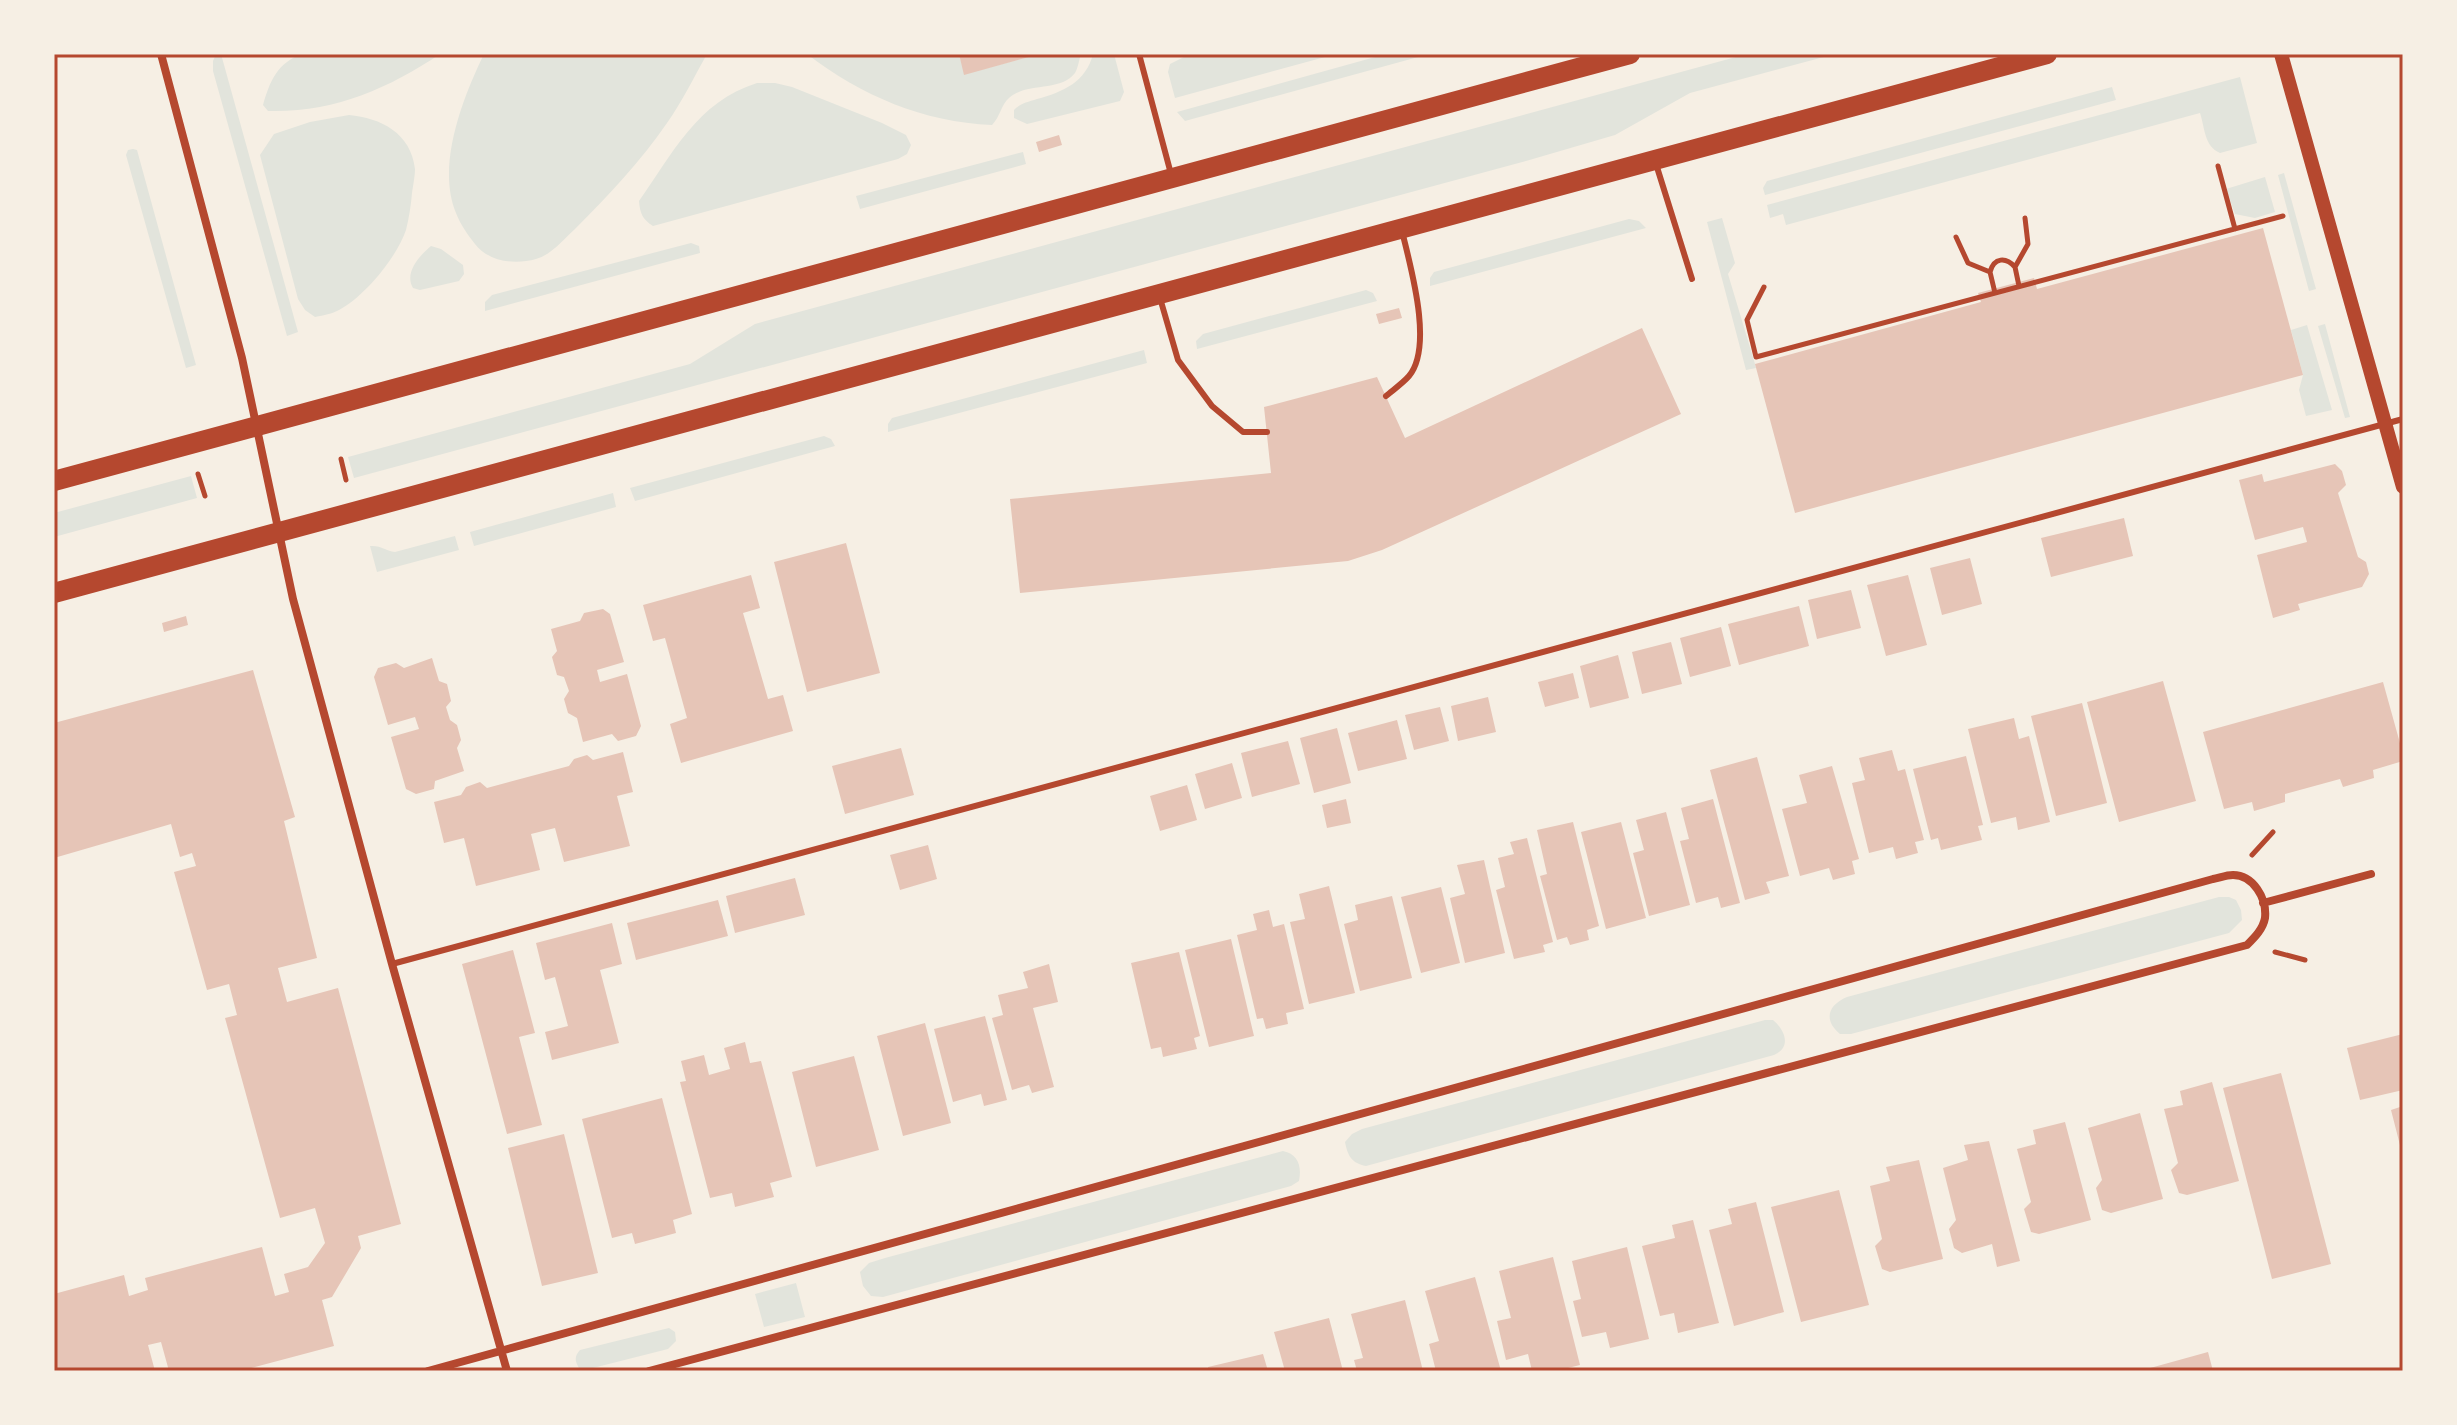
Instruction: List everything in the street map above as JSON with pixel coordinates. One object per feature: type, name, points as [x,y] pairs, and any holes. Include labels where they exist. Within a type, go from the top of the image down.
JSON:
[{"type":"main road","points":[[54,481],[1603,57],[1630,54]]},
{"type":"main road","points":[[54,593],[2047,54]]},
{"type":"street","points":[[161,54],[258,424],[293,599],[507,1371]]},
{"type":"street","points":[[2281,54],[2403,487]]},
{"type":"street","points":[[2263,903],[2371,874]]},
{"type":"street","points":[[428,1371],[2213,879],[2233,875],[2249,879],[2259,891],[2263,903],[2265,918],[2260,933],[2247,945],[649,1371]]},
{"type":"lane","points":[[1139,54],[1172,177]]},
{"type":"lane","points":[[1654,160],[1692,279]]},
{"type":"lane","points":[[1386,396],[1411,375],[1420,351],[1418,295],[1401,228]]},
{"type":"lane","points":[[1159,294],[1178,360],[1212,406],[1243,432],[1267,432]]},
{"type":"lane","points":[[392,964],[2403,419]]},
{"type":"path","points":[[2218,166],[2235,229]]},
{"type":"path","points":[[1764,287],[1747,320],[1756,357],[2283,216]]},
{"type":"path","points":[[2015,267],[2028,244],[2025,218]]},
{"type":"path","points":[[1956,237],[1968,263],[1990,272]]},
{"type":"path","points":[[1995,293],[1990,272],[2000,259],[2015,267],[2019,286]]},
{"type":"path","points":[[341,459],[346,480]]},
{"type":"path","points":[[198,474],[205,496]]},
{"type":"shaded area","points":[[216,54],[221,54],[298,332],[287,336],[213,71]]},
{"type":"shaded area","points":[[302,54],[440,54],[380,88],[337,103],[292,111],[268,111],[263,105],[276,74],[286,62]]},
{"type":"shaded area","points":[[484,54],[707,54],[672,115],[623,178],[552,250],[542,257],[520,262],[495,258],[481,250],[460,221],[451,194],[449,174],[455,132],[468,90]]},
{"type":"shaded area","points":[[807,54],[959,54],[965,74],[1039,54],[1081,54],[1076,71],[1069,79],[1016,93],[1006,101],[992,125],[942,119],[894,104],[849,82]]},
{"type":"shaded area","points":[[1093,54],[1114,54],[1124,92],[1120,101],[1027,124],[1014,118],[1014,110],[1019,106],[1056,93],[1079,79]]},
{"type":"shaded area","points":[[1190,54],[1336,54],[1175,98],[1168,72],[1170,64]]},
{"type":"shaded area","points":[[1386,54],[1429,54],[1185,121],[1177,112]]},
{"type":"shaded area","points":[[1747,54],[1835,54],[1690,93],[1615,135],[1526,161],[354,478],[348,457],[690,364],[755,324]]},
{"type":"shaded area","points":[[2240,77],[2257,143],[2220,153],[2208,141],[2200,113],[1786,225],[1783,214],[1770,218],[1767,205]]},
{"type":"shaded area","points":[[757,83],[792,87],[882,123],[906,135],[911,145],[907,154],[898,159],[653,226],[642,215],[639,201],[675,148],[702,116],[718,103]]},
{"type":"shaded area","points":[[2112,87],[2116,100],[1765,195],[1763,188],[1767,181]]},
{"type":"shaded area","points":[[349,115],[383,124],[408,146],[415,169],[410,212],[402,241],[369,286],[339,310],[315,317],[305,310],[298,299],[260,155],[274,134],[310,122]]},
{"type":"shaded area","points":[[128,150],[137,150],[196,365],[186,368],[126,155]]},
{"type":"shaded area","points":[[1023,152],[1026,164],[860,209],[856,196]]},
{"type":"shaded area","points":[[2284,173],[2316,289],[2309,291],[2278,175]]},
{"type":"shaded area","points":[[2265,177],[2275,212],[2255,218],[2235,214],[2226,189]]},
{"type":"shaded area","points":[[1722,218],[1735,263],[1728,274],[1756,368],[1746,370],[1707,222]]},
{"type":"shaded area","points":[[1629,219],[1639,221],[1646,228],[1430,286],[1434,272]]},
{"type":"shaded area","points":[[691,243],[699,246],[700,253],[485,311],[485,302],[492,295]]},
{"type":"shaded area","points":[[431,246],[441,249],[463,265],[464,274],[459,281],[420,290],[413,288],[412,271]]},
{"type":"shaded area","points":[[1366,290],[1373,293],[1377,301],[1197,349],[1196,341],[1203,334]]},
{"type":"shaded area","points":[[2325,324],[2350,417],[2345,418],[2318,326]]},
{"type":"shaded area","points":[[2307,325],[2332,410],[2306,416],[2299,390],[2303,375],[2291,330]]},
{"type":"shaded area","points":[[1144,350],[1147,363],[888,432],[892,418]]},
{"type":"shaded area","points":[[824,436],[831,439],[835,446],[635,501],[630,488]]},
{"type":"shaded area","points":[[191,476],[197,498],[54,537],[54,513]]},
{"type":"shaded area","points":[[613,493],[616,507],[474,546],[470,532]]},
{"type":"shaded area","points":[[455,536],[459,550],[377,572],[370,546],[395,552]]},
{"type":"shaded area","points":[[2219,897],[2236,900],[2241,910],[2242,920],[2229,933],[1851,1034],[1840,1034],[1831,1023],[1832,1009],[1847,997]]},
{"type":"shaded area","points":[[1773,1020],[1785,1038],[1783,1048],[1774,1055],[1366,1166],[1354,1161],[1346,1147],[1345,1142],[1352,1134],[1362,1129]]},
{"type":"shaded area","points":[[1283,1151],[1295,1158],[1300,1170],[1299,1181],[1291,1186],[883,1297],[871,1296],[863,1286],[860,1272],[869,1263]]},
{"type":"shaded area","points":[[796,1283],[805,1317],[764,1327],[755,1294]]},
{"type":"shaded area","points":[[669,1328],[675,1332],[676,1341],[668,1349],[585,1370],[576,1363],[580,1350]]},
{"type":"building","points":[[959,54],[1036,54],[1036,55],[964,75]]},
{"type":"building","points":[[1059,135],[1062,145],[1039,152],[1036,142]]},
{"type":"building","points":[[2263,228],[2303,375],[1795,513],[1755,364],[1981,302],[1978,293],[2034,278],[2037,289]]},
{"type":"building","points":[[1399,308],[1402,318],[1379,324],[1376,314]]},
{"type":"building","points":[[1642,328],[1681,414],[1382,550],[1348,561],[1020,593],[1010,499],[1271,473],[1264,407],[1377,377],[1405,438]]},
{"type":"building","points":[[2335,464],[2342,471],[2346,485],[2338,493],[2358,557],[2366,562],[2369,574],[2362,587],[2298,604],[2300,610],[2273,618],[2257,555],[2307,542],[2303,527],[2255,540],[2239,480],[2262,474],[2264,482]]},
{"type":"building","points":[[2124,518],[2133,556],[2051,577],[2041,538]]},
{"type":"building","points":[[846,543],[880,673],[807,692],[774,562]]},
{"type":"building","points":[[1970,558],[1982,604],[1942,615],[1930,568]]},
{"type":"building","points":[[751,575],[760,608],[743,613],[768,699],[783,695],[793,731],[681,763],[670,724],[687,718],[665,638],[653,641],[643,605]]},
{"type":"building","points":[[1908,575],[1927,645],[1886,656],[1867,585]]},
{"type":"building","points":[[1851,590],[1861,628],[1817,639],[1808,600]]},
{"type":"building","points":[[1799,606],[1809,646],[1739,665],[1728,624]]},
{"type":"building","points":[[603,609],[610,614],[624,662],[597,670],[600,682],[627,674],[641,726],[636,736],[618,741],[612,734],[583,742],[577,718],[568,713],[564,699],[569,691],[564,677],[557,675],[552,657],[557,651],[551,629],[580,621],[584,613]]},
{"type":"building","points":[[186,616],[188,625],[164,632],[162,623]]},
{"type":"building","points":[[1721,627],[1731,666],[1690,677],[1680,638]]},
{"type":"building","points":[[1671,642],[1682,684],[1642,694],[1632,652]]},
{"type":"building","points":[[1618,655],[1629,698],[1590,708],[1580,666]]},
{"type":"building","points":[[432,658],[439,681],[447,684],[451,701],[446,707],[450,720],[457,725],[461,740],[457,748],[464,771],[435,781],[434,789],[416,794],[406,789],[391,737],[419,729],[415,717],[388,725],[374,677],[378,668],[396,663],[404,668]]},
{"type":"building","points":[[253,670],[295,817],[284,821],[317,958],[278,968],[287,1002],[338,988],[401,1224],[358,1236],[361,1248],[332,1297],[322,1300],[334,1346],[240,1371],[169,1371],[161,1342],[148,1345],[155,1371],[54,1371],[54,1294],[124,1275],[129,1296],[148,1290],[145,1278],[262,1247],[275,1296],[289,1292],[284,1274],[308,1267],[325,1243],[315,1208],[280,1218],[225,1018],[237,1015],[229,984],[207,990],[174,872],[196,866],[192,853],[180,857],[171,824],[54,858],[54,723]]},
{"type":"building","points":[[1573,673],[1579,698],[1545,707],[1538,682]]},
{"type":"building","points":[[2163,681],[2196,801],[2119,822],[2087,702]]},
{"type":"building","points":[[2383,682],[2403,761],[2373,770],[2374,778],[2343,787],[2340,779],[2285,794],[2285,802],[2254,811],[2252,802],[2224,809],[2203,732]]},
{"type":"building","points":[[1488,697],[1496,732],[1458,741],[1451,706]]},
{"type":"building","points":[[2082,703],[2107,803],[2056,816],[2031,716]]},
{"type":"building","points":[[1440,707],[1449,741],[1414,750],[1405,715]]},
{"type":"building","points":[[2014,718],[2019,739],[2029,736],[2050,822],[2018,830],[2016,817],[1991,823],[1968,729]]},
{"type":"building","points":[[1397,720],[1407,759],[1358,771],[1348,733]]},
{"type":"building","points":[[1337,728],[1351,783],[1314,793],[1300,738]]},
{"type":"building","points":[[1288,741],[1300,784],[1252,797],[1241,753]]},
{"type":"building","points":[[901,748],[914,795],[845,814],[832,766]]},
{"type":"building","points":[[1892,750],[1898,771],[1905,769],[1924,840],[1915,842],[1918,853],[1896,859],[1893,847],[1869,853],[1852,783],[1865,780],[1859,758]]},
{"type":"building","points":[[623,752],[633,792],[617,796],[630,846],[564,862],[555,828],[531,834],[540,870],[476,886],[464,838],[444,843],[434,802],[461,795],[466,787],[480,782],[487,788],[569,766],[574,759],[587,755],[593,760]]},
{"type":"building","points":[[1966,756],[1983,825],[1978,826],[1982,840],[1941,850],[1938,838],[1931,840],[1913,769]]},
{"type":"building","points":[[1757,757],[1789,876],[1766,882],[1770,893],[1745,900],[1710,770]]},
{"type":"building","points":[[1232,763],[1242,798],[1205,809],[1195,774]]},
{"type":"building","points":[[1832,766],[1859,859],[1852,861],[1855,874],[1833,880],[1829,868],[1800,876],[1782,809],[1807,803],[1799,775]]},
{"type":"building","points":[[1187,785],[1197,820],[1160,831],[1150,796]]},
{"type":"building","points":[[1346,799],[1351,823],[1327,828],[1322,805]]},
{"type":"building","points":[[1713,799],[1740,903],[1721,908],[1718,897],[1696,903],[1680,841],[1689,839],[1681,808]]},
{"type":"building","points":[[1666,812],[1690,905],[1649,916],[1633,853],[1644,850],[1636,820]]},
{"type":"building","points":[[1573,822],[1599,926],[1587,930],[1589,940],[1570,945],[1567,937],[1557,940],[1540,876],[1547,874],[1537,830]]},
{"type":"building","points":[[1621,822],[1646,918],[1606,929],[1581,832]]},
{"type":"building","points":[[1527,838],[1553,942],[1543,945],[1545,952],[1514,959],[1496,890],[1505,887],[1498,858],[1514,854],[1510,842]]},
{"type":"building","points":[[928,845],[937,879],[900,890],[890,855]]},
{"type":"building","points":[[1484,860],[1505,953],[1465,963],[1450,898],[1465,894],[1457,865]]},
{"type":"building","points":[[795,878],[805,915],[735,933],[726,896]]},
{"type":"building","points":[[1329,886],[1355,993],[1309,1004],[1290,922],[1305,919],[1299,894]]},
{"type":"building","points":[[1441,887],[1460,963],[1421,973],[1401,897]]},
{"type":"building","points":[[1392,896],[1412,978],[1360,991],[1344,924],[1358,920],[1355,905]]},
{"type":"building","points":[[718,900],[728,936],[636,960],[627,923]]},
{"type":"building","points":[[1269,910],[1273,927],[1284,924],[1304,1009],[1286,1013],[1288,1024],[1266,1029],[1263,1018],[1257,1019],[1237,935],[1257,930],[1253,914]]},
{"type":"building","points":[[612,923],[622,964],[600,970],[619,1043],[552,1060],[545,1032],[568,1026],[555,977],[545,980],[536,943]]},
{"type":"building","points":[[1231,939],[1254,1036],[1209,1047],[1185,950]]},
{"type":"building","points":[[513,950],[535,1033],[519,1037],[542,1125],[507,1134],[462,964]]},
{"type":"building","points":[[1179,952],[1200,1036],[1194,1038],[1197,1049],[1163,1057],[1161,1047],[1151,1049],[1131,963]]},
{"type":"building","points":[[1049,964],[1058,1002],[1033,1008],[1054,1087],[1032,1093],[1029,1085],[1012,1090],[992,1018],[1003,1015],[998,995],[1028,988],[1023,972]]},
{"type":"building","points":[[985,1016],[1007,1100],[984,1106],[981,1094],[953,1102],[934,1029]]},
{"type":"building","points":[[925,1023],[951,1123],[903,1136],[877,1036]]},
{"type":"building","points":[[2403,1034],[2403,1090],[2360,1100],[2347,1048]]},
{"type":"building","points":[[745,1042],[750,1063],[761,1061],[792,1177],[770,1183],[774,1197],[735,1207],[732,1193],[710,1198],[680,1082],[686,1081],[681,1061],[704,1055],[709,1075],[730,1069],[724,1048]]},
{"type":"building","points":[[854,1056],[879,1150],[816,1167],[792,1072]]},
{"type":"building","points":[[2281,1073],[2331,1264],[2272,1279],[2223,1088]]},
{"type":"building","points":[[2212,1082],[2239,1181],[2187,1195],[2179,1193],[2171,1170],[2178,1163],[2164,1109],[2183,1105],[2180,1091]]},
{"type":"building","points":[[662,1098],[692,1214],[673,1220],[676,1233],[635,1244],[632,1233],[612,1238],[582,1119]]},
{"type":"building","points":[[2403,1106],[2403,1153],[2402,1153],[2391,1110]]},
{"type":"building","points":[[2140,1113],[2163,1199],[2111,1213],[2102,1210],[2096,1188],[2102,1180],[2088,1128]]},
{"type":"building","points":[[2065,1122],[2091,1220],[2039,1234],[2031,1232],[2024,1209],[2031,1202],[2017,1149],[2036,1144],[2033,1130]]},
{"type":"building","points":[[564,1134],[598,1273],[542,1286],[508,1148]]},
{"type":"building","points":[[1989,1141],[2020,1261],[1997,1267],[1992,1244],[1962,1253],[1954,1248],[1949,1229],[1956,1220],[1943,1168],[1968,1160],[1964,1145]]},
{"type":"building","points":[[1919,1160],[1943,1259],[1890,1272],[1882,1269],[1875,1246],[1882,1239],[1870,1186],[1890,1181],[1886,1167]]},
{"type":"building","points":[[1839,1190],[1869,1305],[1801,1322],[1771,1207]]},
{"type":"building","points":[[1756,1202],[1784,1312],[1734,1326],[1709,1230],[1732,1224],[1728,1209]]},
{"type":"building","points":[[1693,1220],[1719,1323],[1678,1333],[1674,1313],[1660,1316],[1642,1246],[1675,1238],[1672,1225]]},
{"type":"building","points":[[1627,1247],[1649,1339],[1610,1348],[1606,1332],[1582,1337],[1573,1301],[1581,1299],[1572,1261]]},
{"type":"building","points":[[1553,1257],[1580,1365],[1556,1371],[1532,1371],[1528,1354],[1506,1360],[1497,1321],[1511,1318],[1499,1271]]},
{"type":"building","points":[[1475,1277],[1501,1371],[1436,1371],[1429,1344],[1439,1341],[1425,1291]]},
{"type":"building","points":[[1405,1300],[1423,1371],[1357,1371],[1354,1360],[1363,1358],[1351,1314]]},
{"type":"building","points":[[1329,1318],[1343,1371],[1285,1371],[1274,1332]]},
{"type":"building","points":[[2208,1352],[2213,1371],[2143,1371],[2143,1370]]},
{"type":"building","points":[[1263,1354],[1268,1371],[1209,1371],[1208,1367]]}]
